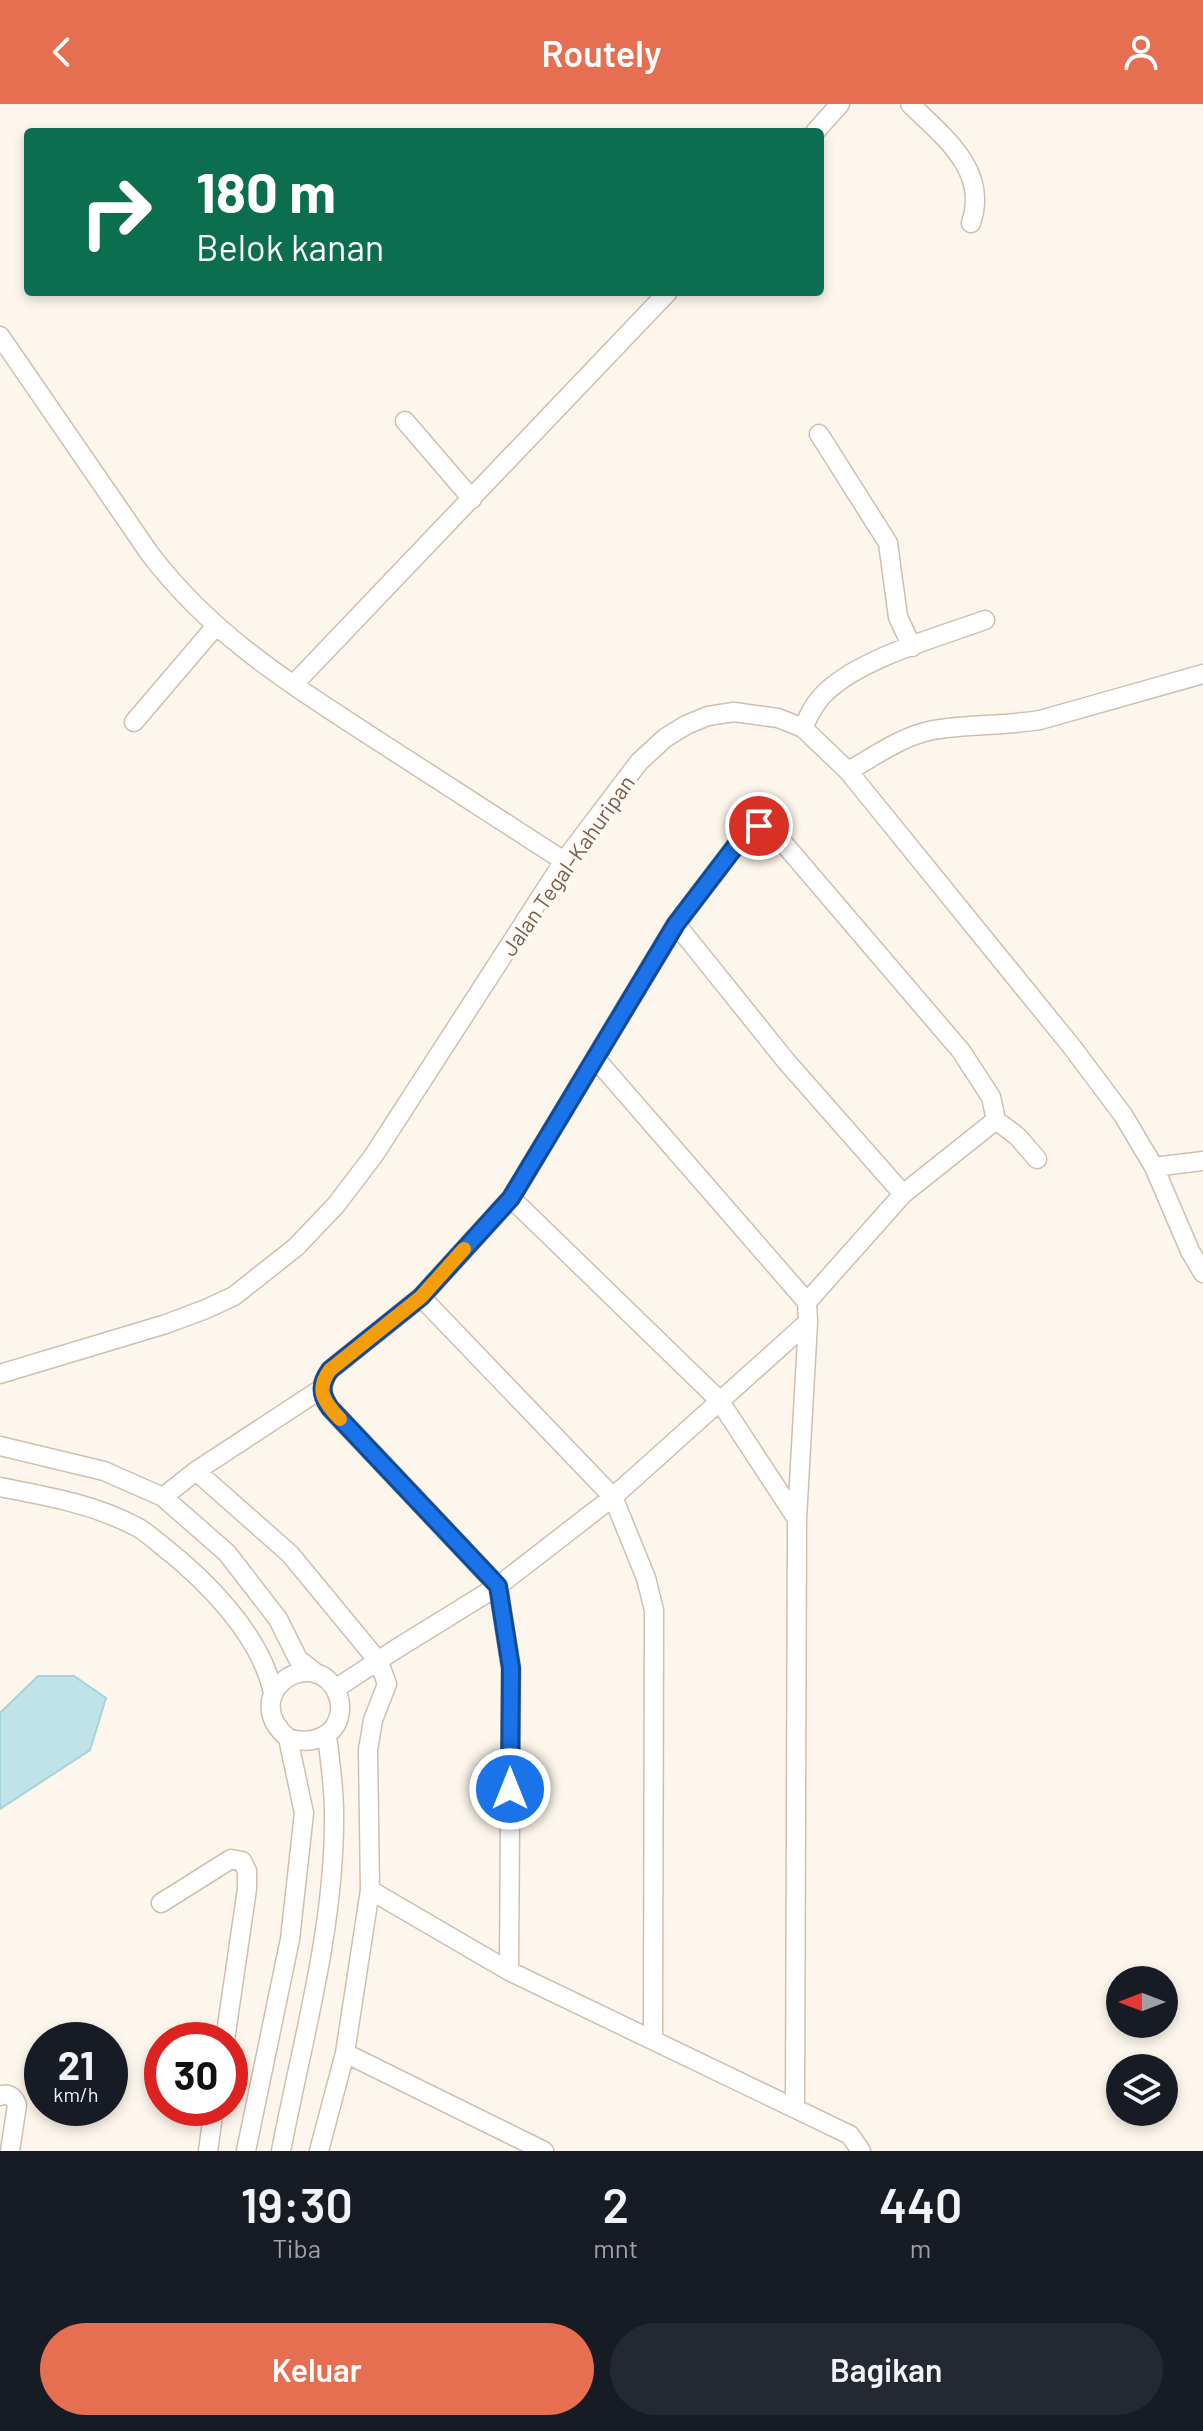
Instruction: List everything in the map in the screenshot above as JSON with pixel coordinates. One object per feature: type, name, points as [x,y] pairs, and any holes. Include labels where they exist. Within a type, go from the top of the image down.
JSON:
[{"type":"street","points":[[819,128],[840,104]]},
{"type":"street","points":[[910,104],[950,142],[969,172],[977,195],[971,223]]},
{"type":"street","points":[[293,685],[664,296]]},
{"type":"street","points":[[0,336],[167,577],[215,627],[293,685],[564,861]]},
{"type":"street","points":[[405,421],[472,499]]},
{"type":"street","points":[[819,434],[888,543],[898,617],[912,647]]},
{"type":"street","points":[[803,728],[812,709],[840,680],[865,666],[985,620]]},
{"type":"street","points":[[134,722],[215,627]]},
{"type":"street","points":[[848,771],[907,738],[933,730],[1040,720],[1203,674]]},
{"type":"street","name":"Jalan Tegal–Kahuripan","points":[[0,1374],[206,1309],[234,1296],[296,1247],[336,1205],[374,1155],[564,861],[639,762],[665,738],[686,725],[708,716],[734,712],[778,718],[803,728],[848,771],[1072,1047],[1123,1115],[1154,1167],[1190,1251],[1203,1273]]},
{"type":"street","points":[[509,1971],[511,1668],[498,1586],[330,1408],[321,1389],[324,1379],[330,1370],[421,1297],[511,1198],[676,924],[747,831],[759,826],[780,839],[961,1051],[991,1097],[996,1120],[1018,1137],[1037,1159]]},
{"type":"street","points":[[676,924],[786,1061],[903,1194]]},
{"type":"street","points":[[595,1058],[807,1302],[797,1519],[795,2107]]},
{"type":"street","points":[[807,1302],[903,1194],[996,1120]]},
{"type":"street","points":[[1154,1167],[1203,1161]]},
{"type":"street","points":[[511,1198],[719,1400],[797,1519]]},
{"type":"street","points":[[421,1297],[613,1497],[646,1578],[654,1610],[653,2038]]},
{"type":"street","points":[[335,1689],[498,1586],[613,1497],[808,1322]]},
{"type":"street","points":[[163,1497],[196,1471],[321,1389]]},
{"type":"street","points":[[0,1446],[104,1471],[163,1497],[227,1553],[278,1619],[298,1659],[317,1674]]},
{"type":"street","points":[[196,1471],[290,1554],[379,1662],[387,1684],[373,1720],[368,1750],[370,1890],[345,2053],[319,2151]]},
{"type":"street","points":[[0,1487],[77,1502],[137,1526],[193,1570],[247,1634],[268,1672],[273,1693]]},
{"type":"street","points":[[303,1672],[317,1674],[335,1689],[340,1701],[340,1713],[327,1735],[315,1741],[301,1742],[288,1738],[278,1730],[270,1706],[273,1693],[279,1682],[290,1675],[303,1672]]},
{"type":"street","points":[[281,2151],[323,1940],[331,1880],[335,1818],[327,1735]]},
{"type":"street","points":[[246,2151],[290,1939],[304,1813],[288,1738]]},
{"type":"street","points":[[161,1903],[231,1859],[242,1861],[247,1871],[247,1889],[228,2022]]},
{"type":"street","points":[[370,1890],[509,1971],[850,2135],[861,2151]]},
{"type":"street","points":[[345,2053],[507,2142],[544,2151]]},
{"type":"street","points":[[0,2096],[14,2098],[17,2105],[10,2151]]},
{"type":"street","points":[[208,2151],[211,2126]]},
{"type":"water","points":[[38,1676],[74,1676],[106,1698],[90,1750],[0,1809],[0,1713]]},
{"type":"slow traffic","points":[[340,1419],[323,1398],[321,1389],[330,1370],[421,1297],[464,1249]]},
{"type":"route","points":[[510,1789],[511,1668],[498,1586],[330,1408],[321,1389],[330,1370],[421,1297],[511,1198],[676,924],[747,831],[759,826]]}]
